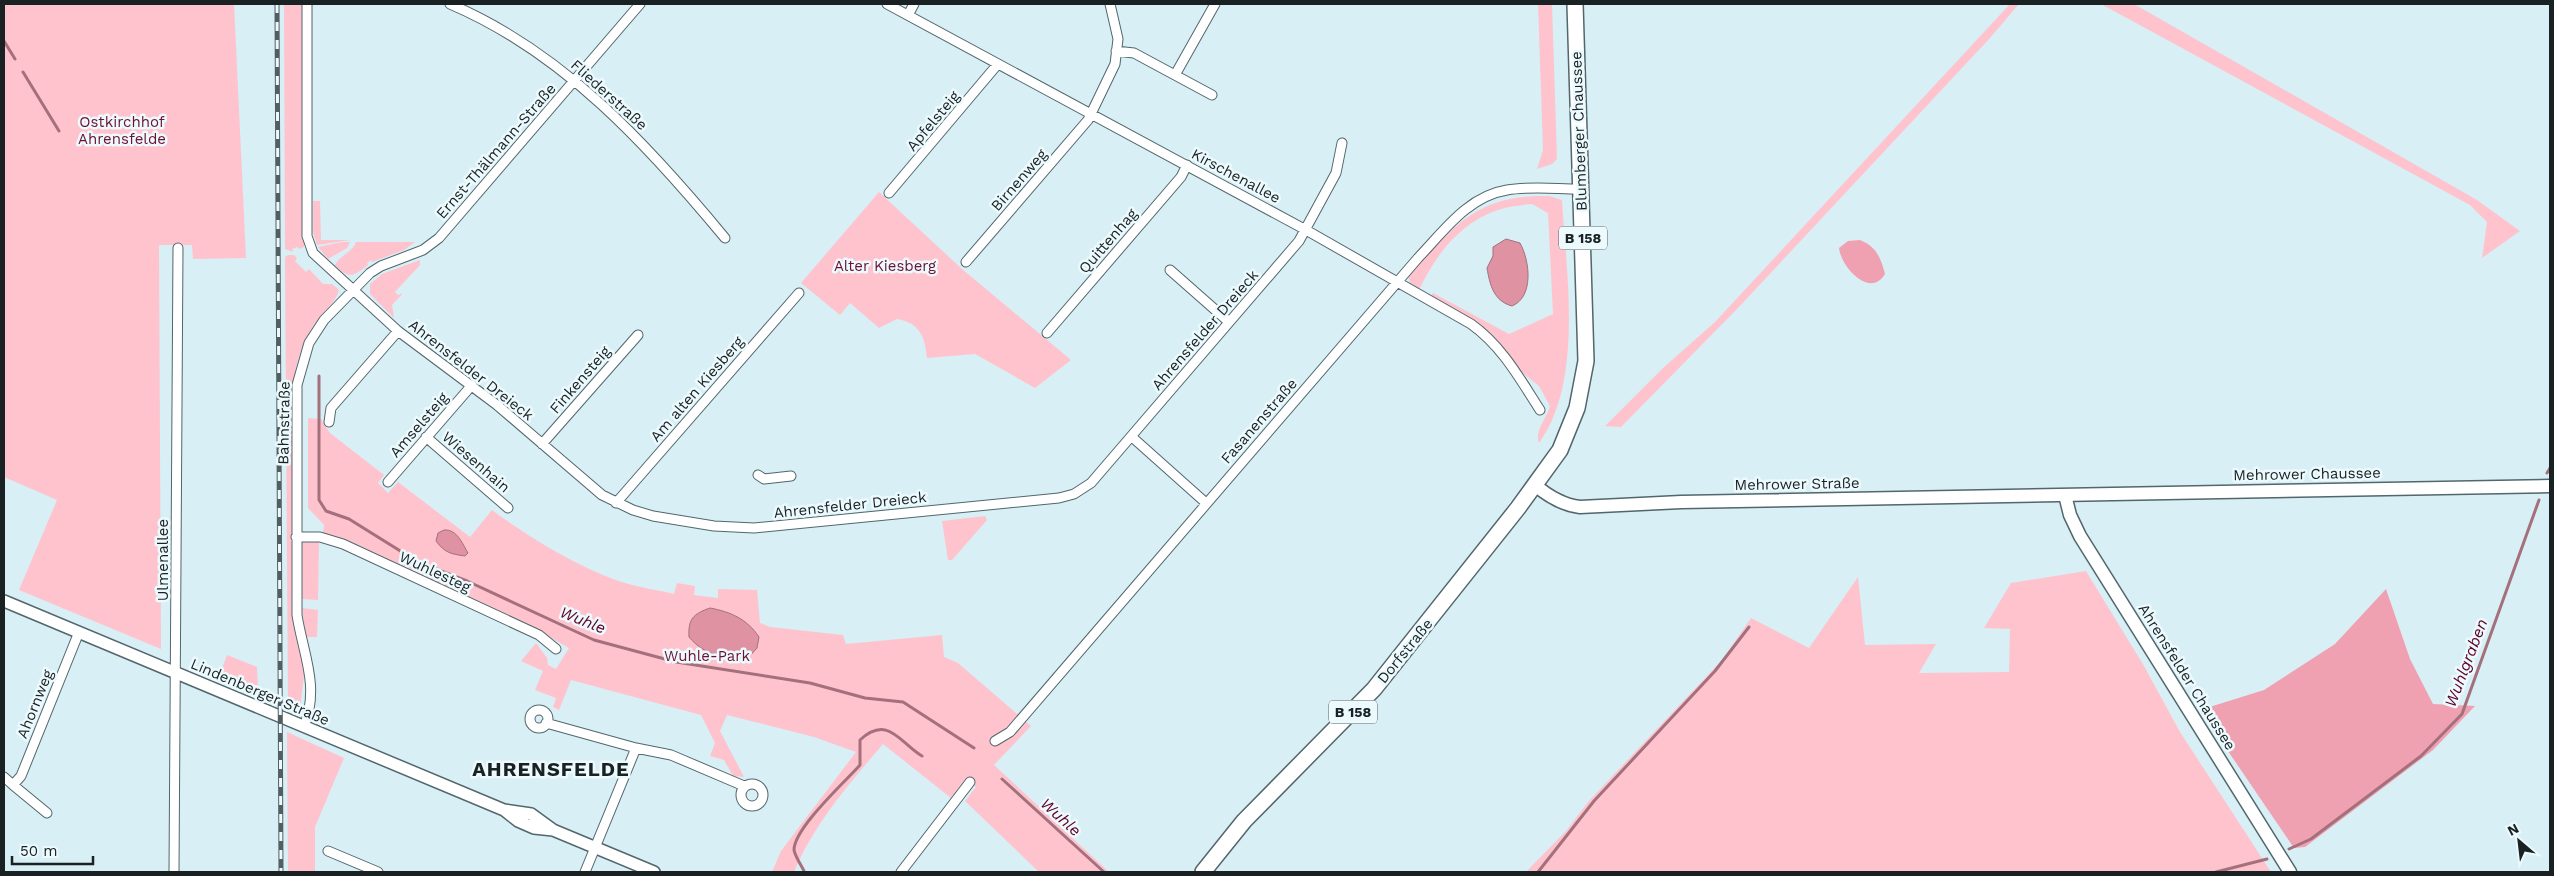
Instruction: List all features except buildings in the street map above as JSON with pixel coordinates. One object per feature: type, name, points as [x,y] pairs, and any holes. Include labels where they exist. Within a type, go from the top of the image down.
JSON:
[{"type":"main road","name":"Blumberger Chaussee","points":[[1535,485],[1560,450],[1577,408],[1584,380],[1587,337],[1580,189],[1575,4]]},
{"type":"main road","name":"Mehrower Straße","points":[[1535,485],[1551,497],[1569,506],[1580,508],[1681,502],[2065,495]]},
{"type":"main road","name":"Dorfstraße","points":[[1203,872],[1244,821],[1369,695],[1535,485]]},
{"type":"main road","name":"Mehrower Chaussee","points":[[2065,495],[2550,486]]},
{"type":"main road","name":"Ahrensfelder Chaussee","points":[[2065,495],[2070,515],[2080,536],[2290,872]]},
{"type":"street","points":[[307,4],[307,236],[313,252],[353,290]]},
{"type":"street","name":"Fliederstraße","points":[[450,4],[500,29],[534,50],[574,80],[666,167],[725,238]]},
{"type":"street","name":"Ernst-Thälmann-Straße","points":[[353,290],[381,266],[414,254],[435,242],[640,4]]},
{"type":"street","name":"Kirschenallee","points":[[887,4],[1306,230],[1471,324],[1489,337],[1504,354],[1540,410]]},
{"type":"street","points":[[908,15],[914,4]]},
{"type":"street","name":"Birnenweg","points":[[966,262],[1088,120],[1115,64],[1118,39],[1110,4]]},
{"type":"street","points":[[1175,75],[1215,4]]},
{"type":"street","points":[[1116,51],[1134,53],[1212,96]]},
{"type":"street","name":"Apfelsteig","points":[[890,193],[996,64]]},
{"type":"street","name":"Ahrensfelder Dreieck","points":[[353,290],[398,331],[472,385],[602,495],[616,503],[653,516],[714,526],[754,528],[1059,498],[1085,488],[1132,437],[1299,241],[1336,174],[1342,143]]},
{"type":"street","name":"Quittenhag","points":[[1047,333],[1181,177],[1187,165]]},
{"type":"street","name":"Fasanenstraße","points":[[995,740],[1010,732],[1397,282],[1462,212],[1481,199],[1508,189],[1580,189]]},
{"type":"street","name":"Ulmenallee","points":[[174,872],[178,248]]},
{"type":"street","points":[[1170,270],[1229,322]]},
{"type":"street","name":"Bahnstraße","points":[[304,727],[310,708],[311,686],[309,665],[297,615],[297,385],[301,363],[309,342],[324,320],[353,290]]},
{"type":"street","name":"Am alten Kiesberg","points":[[616,503],[799,293]]},
{"type":"street","points":[[329,422],[331,408],[398,331]]},
{"type":"street","name":"Finkensteig","points":[[542,444],[638,334]]},
{"type":"street","name":"Amselsteig","points":[[388,482],[472,385]]},
{"type":"street","name":"Wiesenhain","points":[[426,437],[508,508]]},
{"type":"street","points":[[1132,437],[1206,503]]},
{"type":"street","points":[[758,475],[764,479],[792,476]]},
{"type":"street","name":"Wuhlesteg","points":[[296,537],[320,537],[343,544],[539,635],[556,649]]},
{"type":"street","name":"Lindenberger Straße","points":[[4,601],[504,810],[518,821],[534,828],[553,830],[654,872]]},
{"type":"street","name":"Ahornweg","points":[[13,785],[21,776],[79,632]]},
{"type":"street","points":[[546,723],[636,748],[676,756],[744,786]]},
{"type":"street","points":[[584,872],[636,748]]},
{"type":"street","points":[[4,777],[47,813]]},
{"type":"street","points":[[901,872],[970,782]]},
{"type":"street","points":[[328,852],[374,871]]},
{"type":"green space","name":"Ostkirchhof Ahrensfelde","points":[[4,4],[234,4],[246,258],[193,259],[192,245],[159,245],[161,649],[19,590],[57,500],[4,477]]},
{"type":"green space","points":[[284,4],[303,4],[304,247],[292,249],[293,252],[285,249]]},
{"type":"green space","points":[[1538,4],[1552,4],[1557,159],[1552,164],[1537,169],[1543,150]]},
{"type":"green space","points":[[2010,4],[2019,4],[1990,38],[1738,308],[1621,427],[1605,426],[1663,368],[1715,322]]},
{"type":"green space","points":[[2101,4],[2134,4],[2477,200],[2520,231],[2482,258],[2487,222],[2470,205]]},
{"type":"green space","name":"Alter Kiesberg","points":[[879,192],[962,269],[1071,360],[1035,388],[975,354],[927,358],[923,337],[911,324],[897,319],[879,328],[850,303],[840,315],[801,283]]},
{"type":"green space","points":[[1549,196],[1562,200],[1569,325],[1567,358],[1562,389],[1553,418],[1539,443],[1539,429],[1550,406],[1539,386],[1521,372],[1509,357],[1430,298],[1433,293],[1509,334],[1553,314],[1548,213],[1529,204],[1498,210],[1483,216],[1470,224],[1446,246],[1436,259],[1420,288],[1417,289],[1411,285],[1408,276],[1416,265],[1459,224],[1484,207],[1513,198]]},
{"type":"green space","points":[[313,201],[320,201],[321,240],[350,240],[317,245],[313,232]]},
{"type":"green space","points":[[350,242],[347,248],[328,259],[318,247]]},
{"type":"green space","points":[[356,242],[415,242],[404,250],[372,262],[371,260],[367,263],[368,265],[355,274],[344,273],[335,265],[352,249]]},
{"type":"green space","points":[[294,255],[297,258],[295,261],[306,272],[309,269],[323,284],[332,284],[339,290],[333,302],[318,319],[304,342],[298,359],[293,386],[293,623],[305,667],[300,709],[288,705],[285,257]]},
{"type":"green space","points":[[420,260],[420,265],[395,292],[398,295],[403,293],[392,305],[394,318],[370,294],[370,284],[382,274]]},
{"type":"green space","name":"Wuhle-Park","points":[[308,418],[321,419],[330,433],[384,475],[378,483],[388,493],[398,482],[470,537],[492,510],[522,531],[573,561],[625,583],[674,594],[677,583],[695,586],[694,595],[718,598],[718,589],[757,590],[760,623],[770,627],[843,635],[846,644],[942,635],[944,657],[958,663],[1031,726],[994,765],[1109,872],[1039,872],[965,801],[976,787],[965,779],[951,798],[883,744],[833,805],[802,854],[794,872],[772,872],[781,851],[856,752],[814,737],[727,715],[720,731],[744,777],[733,776],[724,760],[710,756],[715,743],[701,715],[571,680],[559,710],[553,707],[556,698],[535,690],[543,671],[521,661],[536,643],[547,658],[548,665],[556,669],[569,648],[544,634],[354,543],[323,533],[324,525],[308,508]]},
{"type":"green space","points":[[985,516],[987,520],[952,560],[948,560],[942,521]]},
{"type":"green space","points":[[301,541],[319,542],[318,600],[302,599]]},
{"type":"green space","points":[[2086,571],[2144,666],[2180,732],[2271,872],[1526,872],[1566,831],[1588,802],[1722,660],[1751,618],[1809,648],[1858,577],[1865,645],[1936,644],[1919,673],[2009,672],[2010,629],[1984,628],[2011,583]]},
{"type":"green space","points":[[302,608],[318,610],[317,637],[306,637]]},
{"type":"green space","points":[[227,655],[257,667],[258,690],[220,674]]},
{"type":"green space","points":[[287,732],[344,758],[315,827],[315,872],[288,872]]},
{"type":"shaded area","points":[[1506,239],[1520,243],[1528,268],[1527,287],[1524,295],[1512,306],[1497,297],[1487,268],[1493,256],[1493,247]]},
{"type":"shaded area","points":[[1860,240],[1874,249],[1880,258],[1885,274],[1879,281],[1872,283],[1864,282],[1857,278],[1850,271],[1841,256],[1839,248],[1848,241]]},
{"type":"shaded area","points":[[449,530],[459,537],[468,553],[465,556],[449,552],[436,541],[438,533]]},
{"type":"shaded area","points":[[2386,589],[2410,659],[2433,704],[2475,706],[2433,750],[2305,847],[2294,848],[2200,710],[2264,690],[2335,644]]},
{"type":"shaded area","points":[[710,608],[738,617],[749,625],[759,637],[757,648],[748,658],[716,655],[702,648],[689,637],[689,626],[693,618]]},
{"type":"waterway","name":"Wuhle","points":[[4,41],[15,59]]},
{"type":"waterway","name":"Wuhle","points":[[23,72],[59,131]]},
{"type":"waterway","name":"Wuhle","points":[[319,376],[319,500],[326,511],[349,519],[418,562],[467,581],[594,640],[676,662],[810,683],[865,698],[903,702],[974,748]]},
{"type":"waterway","name":"Wuhlgraben","points":[[2547,473],[2550,468]]},
{"type":"waterway","name":"Wuhlgraben","points":[[2289,849],[2311,839],[2421,756],[2462,714],[2539,500]]},
{"type":"waterway","points":[[1538,872],[1594,801],[1715,671],[1749,627]]},
{"type":"waterway","points":[[804,871],[794,850],[796,841],[811,818],[860,765],[860,740],[870,733],[886,730],[900,738],[922,756]]},
{"type":"waterway","name":"Wuhle","points":[[1002,779],[1104,872]]},
{"type":"waterway","name":"Wuhlgraben","points":[[2216,872],[2267,859]]},
{"type":"railway","points":[[277,4],[281,872]]},
{"type":"district","name":"AHRENSFELDE","points":[[551,769]]}]
